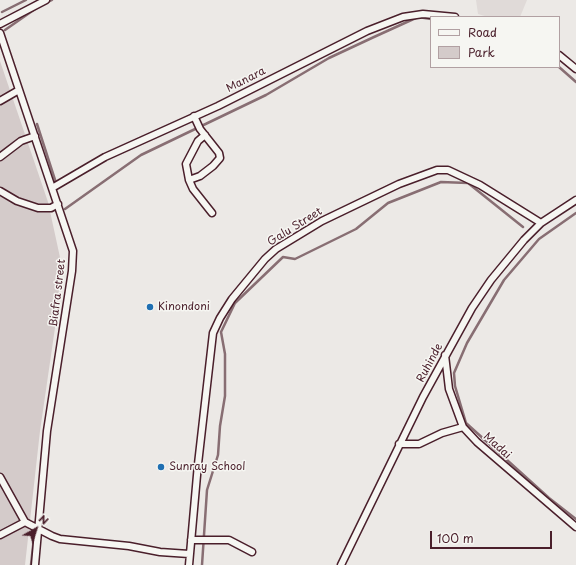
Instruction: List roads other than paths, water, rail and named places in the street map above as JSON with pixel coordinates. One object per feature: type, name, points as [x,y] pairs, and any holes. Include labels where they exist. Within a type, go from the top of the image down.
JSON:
[{"type":"street","points":[[0,24],[46,0]]},
{"type":"street","name":"Manara","points":[[52,188],[105,157],[194,116],[338,44],[403,17],[423,14],[444,16]]},
{"type":"street","name":"Biafra street","points":[[0,33],[73,251],[72,271],[47,431],[35,565]]},
{"type":"street","points":[[560,56],[576,69]]},
{"type":"street","points":[[0,101],[19,90]]},
{"type":"street","points":[[189,180],[200,176],[213,166],[220,158],[216,149],[199,127],[194,116]]},
{"type":"street","points":[[204,135],[193,149],[186,164],[189,180],[202,201],[212,213]]},
{"type":"street","points":[[0,157],[21,141],[34,136]]},
{"type":"street","name":"Galu Street","points":[[189,565],[198,464],[213,333],[220,318],[232,299],[265,259],[276,249],[342,211],[404,182],[437,170],[448,170],[480,186],[541,223]]},
{"type":"street","points":[[0,191],[17,201],[38,208],[51,208],[58,204]]},
{"type":"street","name":"Ruhinde","points":[[341,565],[399,444],[445,355],[472,308],[491,280],[541,223],[576,200]]},
{"type":"street","name":"Madai","points":[[445,355],[449,389],[463,427],[477,442],[576,527]]},
{"type":"street","points":[[399,444],[419,444],[454,429],[463,427]]},
{"type":"street","points":[[0,480],[25,522],[38,530],[60,539],[129,546],[160,552],[189,554]]},
{"type":"street","points":[[0,535],[25,522]]},
{"type":"street","points":[[191,540],[229,540],[252,552]]},
{"type":"waterway","points":[[2,12],[26,0]]},
{"type":"waterway","points":[[46,3],[52,0]]},
{"type":"waterway","points":[[5,30],[38,7]]},
{"type":"waterway","points":[[65,209],[141,155],[266,95],[329,58],[418,17],[430,19]]},
{"type":"waterway","points":[[560,68],[576,82]]},
{"type":"waterway","points":[[37,124],[56,183]]},
{"type":"waterway","points":[[202,565],[207,490],[218,455],[220,426],[225,396],[225,354],[221,332],[235,303],[283,257],[295,259],[356,229],[388,203],[441,182],[468,183],[523,227]]},
{"type":"waterway","points":[[576,213],[539,239],[504,280],[467,343],[454,373],[455,386],[466,423],[549,498],[576,519]]},
{"type":"waterway","points":[[31,565],[35,528]]},
{"type":"place","name":"Kinondoni","points":[[150,307]]},
{"type":"place","name":"Sunray School","points":[[161,467]]}]
